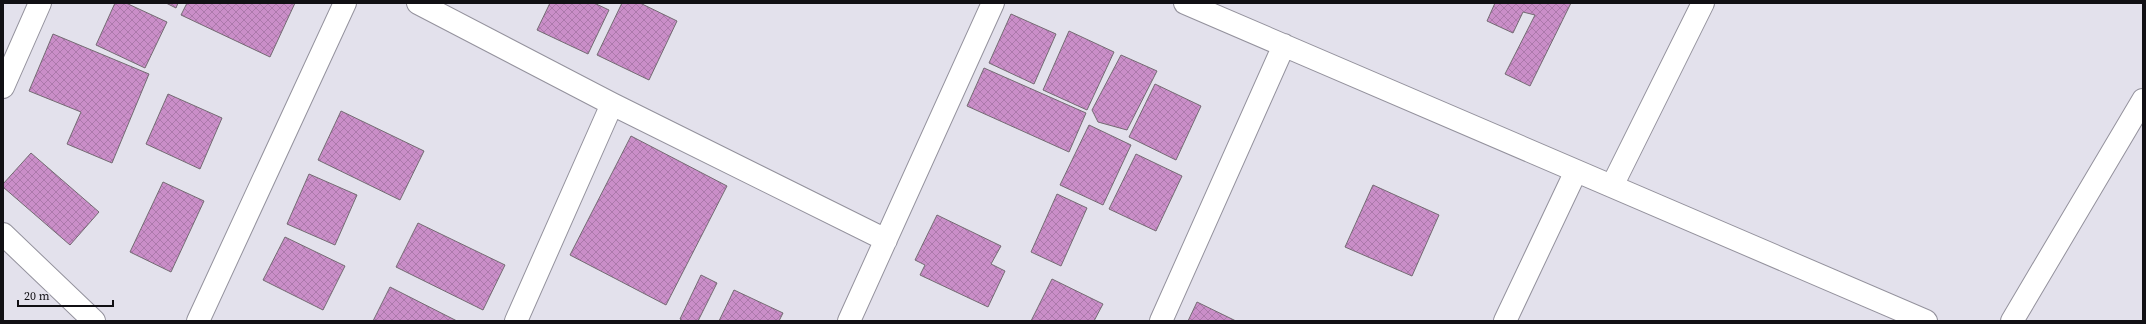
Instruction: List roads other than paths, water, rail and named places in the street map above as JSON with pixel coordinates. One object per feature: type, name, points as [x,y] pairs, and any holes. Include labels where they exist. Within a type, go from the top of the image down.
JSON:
[{"type":"street","points":[[3,87],[40,3]]},
{"type":"street","points":[[198,321],[345,3]]},
{"type":"street","points":[[418,3],[612,104],[886,240]]},
{"type":"street","points":[[849,321],[993,3]]},
{"type":"street","points":[[1185,3],[1926,321]]},
{"type":"street","points":[[1612,186],[1703,3]]},
{"type":"street","points":[[1161,321],[1284,45]]},
{"type":"street","points":[[2012,321],[2143,100]]},
{"type":"street","points":[[516,321],[612,104]]},
{"type":"street","points":[[1505,321],[1576,171]]},
{"type":"street","points":[[3,234],[94,321]]}]
